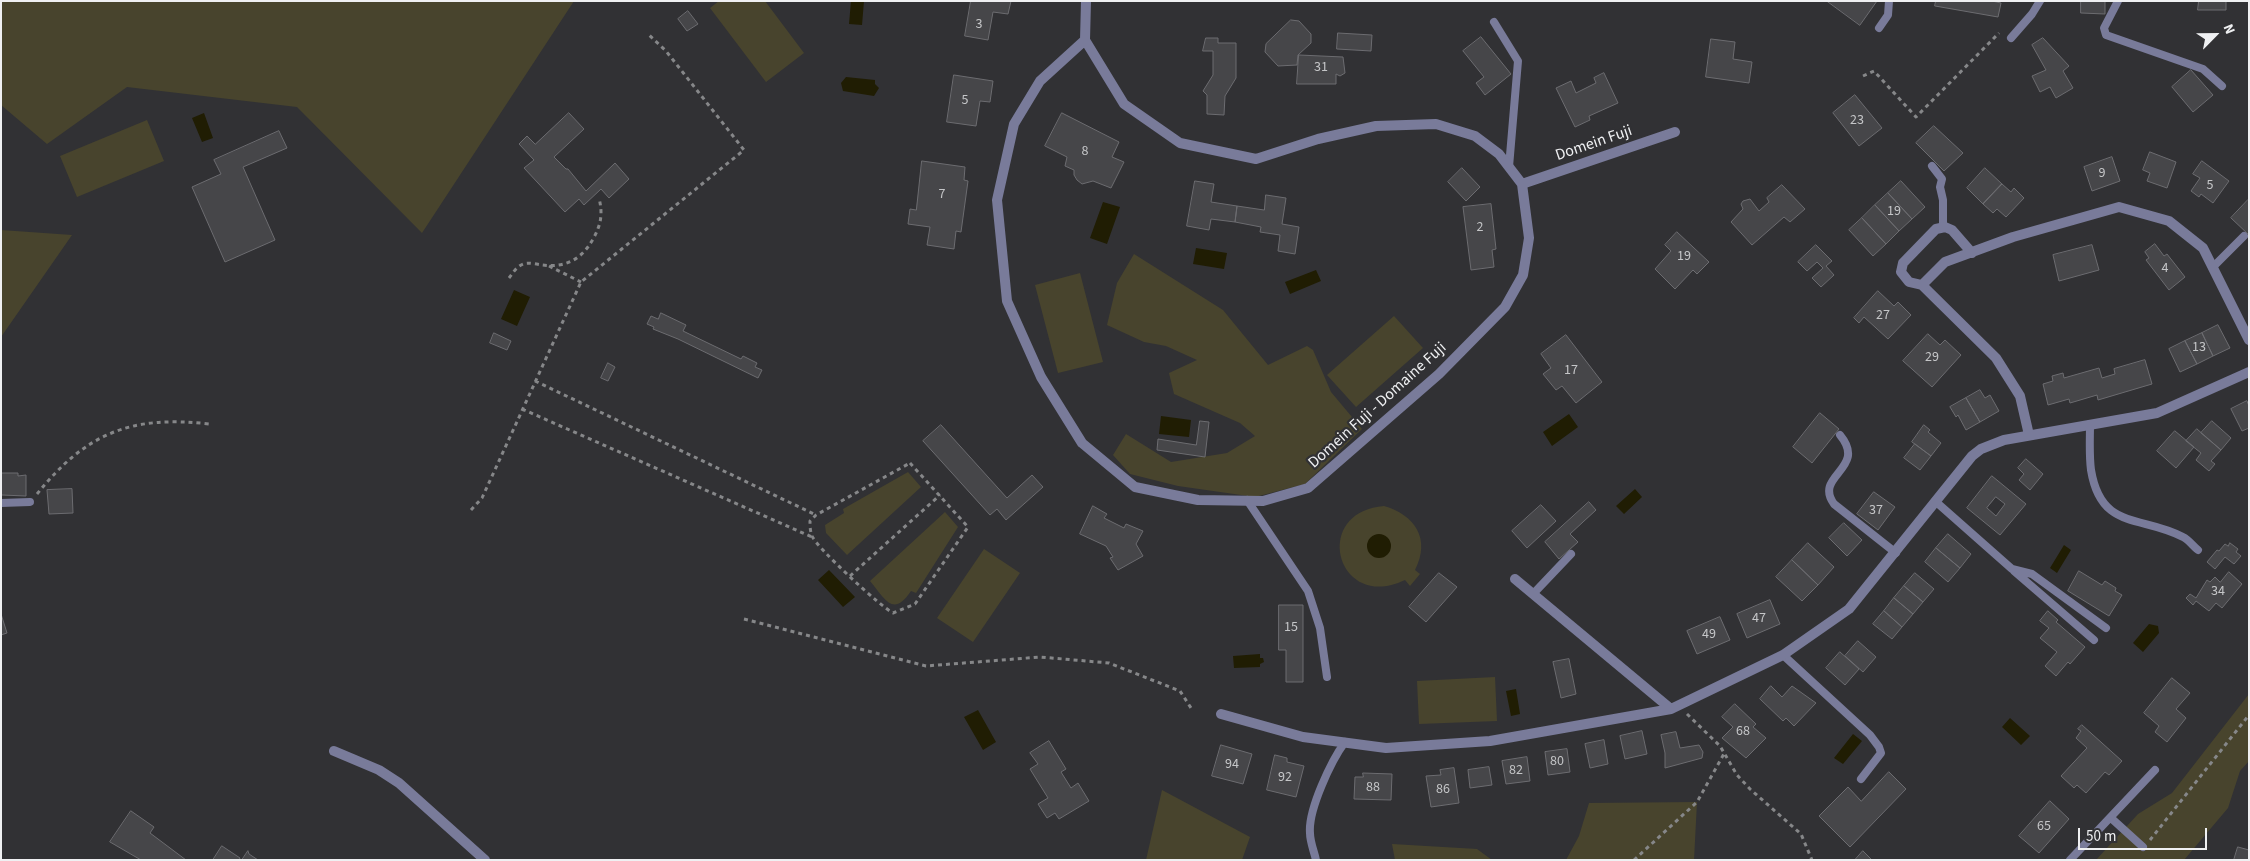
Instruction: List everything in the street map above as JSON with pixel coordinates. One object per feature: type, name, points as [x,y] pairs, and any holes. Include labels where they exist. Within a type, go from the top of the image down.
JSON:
[{"type":"street","points":[[1086,1],[1085,40],[1124,104],[1180,143],[1256,159],[1318,139],[1376,126],[1436,124],[1475,136],[1499,154],[1522,184]]},
{"type":"street","name":"Domein Fuji - Domaine Fuji","points":[[1085,40],[1040,81],[1014,124],[996,200],[1007,302],[1041,377],[1082,443],[1135,487],[1198,500],[1263,501],[1308,488],[1439,374],[1505,307],[1523,275],[1529,238],[1522,184]]},
{"type":"street","name":"Domein Fuji","points":[[1522,184],[1676,132]]},
{"type":"street","points":[[1922,285],[1945,262],[2012,237],[2119,207],[2169,221],[2203,248],[2249,340]]},
{"type":"street","points":[[1972,253],[1952,230],[1936,229],[1903,263],[1901,272],[1909,282],[1922,285],[1996,358],[2020,396],[2029,435]]},
{"type":"street","points":[[1221,714],[1303,736],[1386,748],[1490,742],[1675,707],[1783,655],[1849,609],[1896,553],[1972,456],[1982,449],[2004,440],[2157,413],[2249,372]]},
{"type":"street","points":[[1515,580],[1675,707]]},
{"type":"street","points":[[334,751],[379,770],[399,783],[485,860]]},
{"type":"lane","points":[[1879,28],[1888,16],[1889,1]]},
{"type":"lane","points":[[2010,38],[2032,14],[2040,1]]},
{"type":"lane","points":[[2118,1],[2104,28],[2106,35],[2203,69],[2222,86]]},
{"type":"lane","points":[[1494,22],[1518,61],[1509,168]]},
{"type":"lane","points":[[1932,166],[1942,179],[1940,187],[1943,200],[1943,228]]},
{"type":"lane","points":[[2213,267],[2244,236]]},
{"type":"lane","points":[[2090,424],[2091,470],[2106,507],[2115,515],[2184,537],[2198,550]]},
{"type":"lane","points":[[1840,435],[1849,449],[1849,456],[1829,487],[1829,498],[1896,553]]},
{"type":"lane","points":[[1247,500],[1308,591],[1320,628],[1327,677]]},
{"type":"lane","points":[[1936,501],[2094,640]]},
{"type":"lane","points":[[1,503],[30,502]]},
{"type":"lane","points":[[1533,594],[1571,554]]},
{"type":"lane","points":[[2012,569],[2032,574],[2106,628]]},
{"type":"lane","points":[[1783,655],[1870,735],[1879,747],[1881,753],[1862,779]]},
{"type":"lane","points":[[1316,860],[1310,834],[1310,823],[1321,787],[1336,753],[1344,742]]},
{"type":"lane","points":[[2070,860],[2156,770]]},
{"type":"lane","points":[[2112,818],[2143,847]]},
{"type":"path","points":[[1863,76],[1874,71],[1916,117],[2006,27]]},
{"type":"path","points":[[471,510],[482,498],[581,282],[744,150],[666,50],[649,35]]},
{"type":"path","points":[[509,278],[514,270],[524,263],[548,265],[575,262],[583,253],[600,225],[601,209],[599,198]]},
{"type":"path","points":[[548,265],[581,282]]},
{"type":"path","points":[[535,381],[816,515]]},
{"type":"path","points":[[522,409],[812,537],[886,610],[893,613],[915,604],[968,527],[910,462],[816,515],[810,520],[812,537]]},
{"type":"path","points":[[30,502],[54,472],[76,452],[97,439],[122,429],[150,423],[184,421],[209,424]]},
{"type":"path","points":[[850,576],[940,495]]},
{"type":"path","points":[[744,619],[926,666],[1040,657],[1109,663],[1180,691],[1191,708]]},
{"type":"path","points":[[1675,707],[1725,752],[1737,774],[1750,790],[1801,834],[1812,860]]},
{"type":"path","points":[[2143,847],[2249,715]]},
{"type":"path","points":[[1634,860],[1696,802],[1725,752]]},
{"type":"shaded area","points":[[1,1],[574,1],[422,233],[297,107],[127,87],[47,144],[1,105]]},
{"type":"shaded area","points":[[719,1],[765,1],[804,53],[766,82],[710,8]]},
{"type":"shaded area","points":[[851,1],[864,1],[862,25],[849,24]]},
{"type":"shaded area","points":[[846,77],[875,80],[875,84],[879,88],[874,96],[843,91],[841,83]]},
{"type":"shaded area","points":[[204,113],[213,138],[202,142],[192,118]]},
{"type":"shaded area","points":[[147,120],[164,161],[77,197],[60,156]]},
{"type":"shaded area","points":[[1103,202],[1120,207],[1107,244],[1090,238]]},
{"type":"shaded area","points":[[1,230],[72,235],[1,337]]},
{"type":"shaded area","points":[[1196,248],[1227,253],[1224,269],[1193,264]]},
{"type":"shaded area","points":[[1134,254],[1223,310],[1268,365],[1307,346],[1313,350],[1331,392],[1362,429],[1305,484],[1255,497],[1178,486],[1130,474],[1113,455],[1126,434],[1171,462],[1227,453],[1255,436],[1240,423],[1174,394],[1169,373],[1197,360],[1166,346],[1144,342],[1107,325],[1117,283]]},
{"type":"shaded area","points":[[1316,270],[1321,281],[1290,294],[1285,282]]},
{"type":"shaded area","points":[[1080,273],[1103,362],[1058,373],[1035,285]]},
{"type":"shaded area","points":[[514,290],[530,297],[517,326],[501,319]]},
{"type":"shaded area","points":[[1394,316],[1423,348],[1356,407],[1327,375]]},
{"type":"shaded area","points":[[1569,414],[1578,427],[1552,446],[1543,432]]},
{"type":"shaded area","points":[[1161,416],[1191,420],[1189,437],[1159,434]]},
{"type":"shaded area","points":[[908,472],[921,487],[847,555],[826,533],[825,525],[844,513],[843,509]]},
{"type":"shaded area","points":[[1635,489],[1642,497],[1624,514],[1616,506]]},
{"type":"shaded area","points":[[1384,506],[1404,515],[1412,522],[1420,538],[1420,559],[1415,570],[1420,574],[1410,586],[1405,580],[1382,587],[1363,583],[1349,573],[1341,558],[1340,541],[1346,525],[1361,512]]},
{"type":"shaded area","points":[[945,512],[958,527],[916,593],[911,591],[899,603],[889,603],[870,581]]},
{"type":"shaded area","points":[[1379,534],[1388,537],[1391,546],[1388,555],[1379,558],[1370,555],[1367,546],[1370,537]]},
{"type":"shaded area","points":[[2064,545],[2071,550],[2057,573],[2050,568]]},
{"type":"shaded area","points":[[984,549],[1020,573],[973,642],[937,618]]},
{"type":"shaded area","points":[[829,570],[855,597],[843,607],[818,580]]},
{"type":"shaded area","points":[[2149,624],[2158,626],[2159,633],[2143,652],[2133,643]]},
{"type":"shaded area","points":[[1260,654],[1260,658],[1263,658],[1264,662],[1260,664],[1260,667],[1234,668],[1233,656]]},
{"type":"shaded area","points":[[1495,677],[1497,721],[1419,724],[1417,681]]},
{"type":"shaded area","points":[[1516,689],[1520,714],[1511,716],[1506,691]]},
{"type":"shaded area","points":[[2249,694],[2249,761],[2240,771],[2228,808],[2184,860],[2096,860],[2138,814],[2172,793]]},
{"type":"shaded area","points":[[978,710],[996,742],[983,750],[964,717]]},
{"type":"shaded area","points":[[2010,718],[2030,736],[2021,745],[2002,727]]},
{"type":"shaded area","points":[[1853,734],[1862,741],[1843,764],[1834,758]]},
{"type":"shaded area","points":[[1162,790],[1250,837],[1242,860],[1146,860]]},
{"type":"shaded area","points":[[1697,802],[1694,860],[1566,860],[1579,836],[1589,803]]},
{"type":"shaded area","points":[[1392,844],[1477,849],[1492,860],[1395,860]]},
{"type":"building","points":[[971,1],[1011,1],[1008,14],[993,12],[988,40],[965,36]]},
{"type":"building","points":[[1827,1],[1877,1],[1860,25]]},
{"type":"building","points":[[1936,1],[1992,1],[2001,3],[1998,17],[1935,6]]},
{"type":"building","points":[[2081,1],[2105,1],[2105,14],[2081,13]]},
{"type":"building","points":[[2199,1],[2226,1],[2226,10],[2198,10]]},
{"type":"building","points":[[688,11],[698,24],[687,31],[678,19]]},
{"type":"building","points":[[1291,20],[1299,21],[1311,34],[1311,43],[1298,55],[1297,65],[1278,66],[1265,52],[1266,44]]},
{"type":"building","points":[[1338,33],[1372,35],[1371,51],[1337,49]]},
{"type":"building","points":[[1481,37],[1511,74],[1485,95],[1476,83],[1484,77],[1463,51]]},
{"type":"building","points":[[1206,38],[1218,38],[1218,43],[1236,43],[1236,78],[1225,96],[1224,115],[1207,114],[1207,95],[1203,91],[1213,75],[1213,51],[1203,51]]},
{"type":"building","points":[[2043,38],[2069,66],[2063,71],[2073,88],[2056,98],[2050,87],[2040,92],[2032,76],[2046,70],[2032,45]]},
{"type":"building","points":[[1711,39],[1735,42],[1733,59],[1752,62],[1749,83],[1706,77]]},
{"type":"building","points":[[1299,55],[1343,57],[1345,73],[1340,76],[1336,74],[1336,84],[1297,84]]},
{"type":"building","points":[[2191,70],[2213,95],[2193,112],[2172,87]]},
{"type":"building","points":[[1604,73],[1618,103],[1589,116],[1590,120],[1575,127],[1556,88],[1571,81],[1576,93],[1596,83],[1594,78]]},
{"type":"building","points":[[954,75],[993,81],[990,102],[980,101],[976,126],[947,122]]},
{"type":"building","points":[[1855,95],[1882,128],[1859,146],[1833,113]]},
{"type":"building","points":[[569,113],[584,129],[554,157],[568,169],[586,191],[615,163],[629,179],[609,198],[601,189],[584,205],[579,199],[565,212],[524,168],[534,160],[519,144],[527,136],[535,144]]},
{"type":"building","points":[[1062,113],[1119,142],[1112,157],[1124,162],[1111,188],[1093,181],[1082,184],[1074,175],[1074,170],[1065,166],[1067,157],[1045,146]]},
{"type":"building","points":[[1934,126],[1963,153],[1944,171],[1916,143]]},
{"type":"building","points":[[279,131],[287,148],[243,167],[275,240],[225,262],[192,187],[221,174],[214,160]]},
{"type":"building","points":[[2150,152],[2176,162],[2167,188],[2147,181],[2150,173],[2143,170]]},
{"type":"building","points":[[2112,157],[2120,181],[2092,191],[2084,167]]},
{"type":"building","points":[[922,161],[965,167],[964,180],[968,181],[961,232],[956,231],[954,249],[927,245],[930,227],[908,224],[910,209],[916,210]]},
{"type":"building","points":[[2202,161],[2229,181],[2213,203],[2201,194],[2199,197],[2191,191],[2200,178],[2193,174]]},
{"type":"building","points":[[1462,168],[1480,187],[1466,201],[1448,182]]},
{"type":"building","points":[[1985,168],[2002,184],[1983,204],[1967,188]]},
{"type":"building","points":[[1195,181],[1214,184],[1211,202],[1237,206],[1235,222],[1211,219],[1209,230],[1187,226]]},
{"type":"building","points":[[1901,181],[1925,207],[1912,219],[1888,193]]},
{"type":"building","points":[[2002,184],[2011,192],[2014,188],[2024,198],[2006,217],[1997,209],[1993,213],[1983,204]]},
{"type":"building","points":[[1782,185],[1805,209],[1790,222],[1784,217],[1752,245],[1731,222],[1743,209],[1741,204],[1743,201],[1750,199],[1759,211],[1769,202],[1767,198]]},
{"type":"building","points":[[1888,193],[1912,219],[1899,231],[1875,205]]},
{"type":"building","points":[[1266,195],[1286,198],[1282,224],[1299,227],[1295,254],[1278,251],[1280,235],[1260,232],[1261,227],[1235,222],[1237,206],[1264,210]]},
{"type":"building","points":[[2249,201],[2249,235],[2231,218]]},
{"type":"building","points":[[1491,204],[1496,249],[1492,250],[1494,267],[1471,270],[1463,207]]},
{"type":"building","points":[[1875,205],[1899,231],[1886,244],[1862,218]]},
{"type":"building","points":[[1862,218],[1886,244],[1873,256],[1849,230]]},
{"type":"building","points":[[1677,232],[1709,262],[1697,274],[1693,270],[1675,289],[1655,269],[1671,251],[1665,245]]},
{"type":"building","points":[[2155,244],[2164,256],[2167,254],[2185,277],[2169,290],[2146,260],[2149,258],[2145,252]]},
{"type":"building","points":[[1816,245],[1832,261],[1826,266],[1834,275],[1821,287],[1812,278],[1823,268],[1817,262],[1807,271],[1798,262]]},
{"type":"building","points":[[2092,245],[2099,270],[2059,281],[2053,255]]},
{"type":"building","points":[[1878,291],[1894,306],[1898,302],[1911,315],[1888,339],[1864,317],[1859,323],[1854,318]]},
{"type":"building","points":[[661,313],[686,325],[683,331],[741,359],[743,356],[757,363],[755,367],[762,370],[758,378],[678,339],[653,329],[654,327],[647,324],[651,316],[658,319]]},
{"type":"building","points":[[2218,325],[2230,348],[2213,356],[2202,333]]},
{"type":"building","points":[[494,333],[511,341],[507,350],[490,343]]},
{"type":"building","points":[[2202,333],[2213,356],[2197,364],[2185,341]]},
{"type":"building","points":[[1928,334],[1940,345],[1945,340],[1961,355],[1932,387],[1903,361]]},
{"type":"building","points":[[1566,335],[1602,382],[1576,403],[1562,386],[1556,390],[1543,374],[1551,368],[1541,354]]},
{"type":"building","points":[[2185,341],[2197,364],[2180,372],[2169,349]]},
{"type":"building","points":[[2145,360],[2152,384],[2098,400],[2097,395],[2070,403],[2069,399],[2048,405],[2043,384],[2053,381],[2052,376],[2063,373],[2064,378],[2099,368],[2102,378],[2115,374],[2114,369]]},
{"type":"building","points":[[608,363],[615,367],[608,381],[601,378]]},
{"type":"building","points":[[1980,390],[1985,398],[1990,395],[1999,411],[1980,422],[1966,398]]},
{"type":"building","points":[[1966,398],[1980,422],[1966,430],[1958,415],[1956,417],[1950,407]]},
{"type":"building","points":[[2247,401],[2249,406],[2249,428],[2242,431],[2231,409]]},
{"type":"building","points":[[1820,413],[1839,429],[1812,463],[1793,447]]},
{"type":"building","points":[[1200,421],[1209,422],[1205,457],[1157,450],[1158,439],[1196,445]]},
{"type":"building","points":[[2212,421],[2231,438],[2221,450],[2201,433]]},
{"type":"building","points":[[941,425],[1007,498],[1032,475],[1043,487],[1006,520],[997,509],[990,515],[923,441]]},
{"type":"building","points":[[1924,425],[1930,430],[1928,432],[1941,443],[1931,456],[1912,442]]},
{"type":"building","points":[[2197,429],[2221,450],[2211,461],[2215,464],[2209,471],[2196,460],[2201,453],[2186,441]]},
{"type":"building","points":[[2175,431],[2194,447],[2176,468],[2157,451]]},
{"type":"building","points":[[1915,444],[1931,456],[1920,470],[1904,458]]},
{"type":"building","points":[[2026,459],[2043,474],[2030,490],[2019,480],[2024,474],[2018,468]]},
{"type":"building","points":[[1,473],[18,473],[18,476],[26,475],[26,496],[1,495]]},
{"type":"building","points":[[1992,476],[2026,504],[2000,535],[1967,508]],"holes":[[[1996,497],[2005,504],[1996,516],[1987,508]]]},
{"type":"building","points":[[72,489],[73,513],[49,514],[47,490]]},
{"type":"building","points":[[1874,492],[1895,507],[1878,530],[1857,514]]},
{"type":"building","points":[[1589,502],[1596,510],[1570,534],[1578,542],[1559,559],[1545,542]]},
{"type":"building","points":[[1541,505],[1556,521],[1527,548],[1512,531]]},
{"type":"building","points":[[1093,506],[1107,514],[1104,518],[1124,528],[1126,524],[1143,531],[1136,544],[1143,556],[1118,570],[1110,558],[1113,557],[1106,546],[1080,534]]},
{"type":"building","points":[[1844,523],[1862,540],[1847,556],[1829,538]]},
{"type":"building","points":[[1948,534],[1971,554],[1960,568],[1936,548]]},
{"type":"building","points":[[1808,543],[1834,567],[1818,585],[1792,560]]},
{"type":"building","points":[[2230,543],[2238,549],[2236,552],[2241,556],[2234,564],[2225,557],[2215,569],[2207,562],[2217,550],[2219,551],[2225,544],[2228,546]]},
{"type":"building","points":[[1936,548],[1960,568],[1948,582],[1925,562]]},
{"type":"building","points":[[1792,560],[1818,585],[1802,601],[1776,577]]},
{"type":"building","points":[[2079,571],[2102,585],[2105,581],[2116,588],[2115,591],[2122,595],[2109,616],[2068,591]]},
{"type":"building","points":[[2229,572],[2242,584],[2222,608],[2216,603],[2209,611],[2196,601],[2193,605],[2186,598],[2190,594],[2196,598],[2207,580],[2210,582],[2215,577],[2220,582]]},
{"type":"building","points":[[1439,573],[1457,587],[1426,622],[1409,607]]},
{"type":"building","points":[[1915,573],[1934,589],[1923,602],[1904,586]]},
{"type":"building","points":[[1904,586],[1923,602],[1913,614],[1894,598]]},
{"type":"building","points":[[1894,598],[1913,614],[1902,627],[1884,611]]},
{"type":"building","points":[[1770,600],[1780,624],[1747,638],[1737,614]]},
{"type":"building","points":[[1279,605],[1303,605],[1303,682],[1286,682],[1286,650],[1279,650]]},
{"type":"building","points":[[1884,611],[1902,627],[1892,639],[1873,624]]},
{"type":"building","points":[[2048,611],[2058,620],[2056,622],[2085,647],[2056,676],[2045,666],[2057,652],[2040,638],[2049,628],[2040,621]]},
{"type":"building","points":[[1,614],[7,633],[1,635]]},
{"type":"building","points":[[1720,617],[1730,640],[1697,654],[1687,631]]},
{"type":"building","points":[[1858,641],[1876,657],[1863,672],[1845,656]]},
{"type":"building","points":[[1840,652],[1859,669],[1845,685],[1826,668]]},
{"type":"building","points":[[1569,659],[1576,694],[1561,698],[1553,662]]},
{"type":"building","points":[[2172,678],[2190,693],[2176,709],[2186,718],[2167,742],[2155,732],[2159,726],[2144,713]]},
{"type":"building","points":[[1771,686],[1782,697],[1792,686],[1816,703],[1794,726],[1786,718],[1783,721],[1760,699]]},
{"type":"building","points":[[1735,704],[1756,724],[1753,727],[1766,738],[1746,758],[1722,738],[1733,727],[1722,717]]},
{"type":"building","points":[[2082,725],[2122,761],[2109,775],[2105,772],[2086,793],[2077,785],[2074,788],[2061,776],[2087,748],[2076,738],[2081,731],[2078,729]]},
{"type":"building","points":[[1642,731],[1647,754],[1625,759],[1620,736]]},
{"type":"building","points":[[1676,732],[1680,748],[1699,745],[1703,752],[1702,758],[1665,768],[1665,753],[1661,735]]},
{"type":"building","points":[[1604,740],[1608,764],[1590,768],[1585,744]]},
{"type":"building","points":[[1049,741],[1066,769],[1061,772],[1071,788],[1078,783],[1089,801],[1059,819],[1055,813],[1047,818],[1038,804],[1048,798],[1030,769],[1038,764],[1030,753]]},
{"type":"building","points":[[1221,745],[1252,754],[1243,784],[1212,776]]},
{"type":"building","points":[[1567,749],[1570,772],[1548,775],[1545,752]]},
{"type":"building","points":[[1275,755],[1287,758],[1287,762],[1304,766],[1296,797],[1267,790]]},
{"type":"building","points":[[1527,757],[1530,781],[1506,784],[1502,761]]},
{"type":"building","points":[[1489,767],[1492,785],[1470,788],[1468,770]]},
{"type":"building","points":[[1454,768],[1459,803],[1431,807],[1426,776],[1441,775],[1440,770]]},
{"type":"building","points":[[1889,772],[1906,789],[1850,847],[1819,816],[1848,787],[1861,801]]},
{"type":"building","points":[[1363,773],[1392,774],[1391,800],[1354,799],[1355,777],[1363,777]]},
{"type":"building","points":[[2050,801],[2069,819],[2039,853],[2019,836]]},
{"type":"building","points":[[131,811],[154,827],[150,833],[186,860],[141,860],[110,842]]},
{"type":"building","points":[[222,846],[240,858],[239,860],[213,860]]},
{"type":"building","points":[[2238,847],[2249,850],[2249,860],[2234,860]]},
{"type":"building","points":[[248,851],[249,854],[258,860],[242,860]]},
{"type":"building","points":[[1863,851],[1872,860],[1855,860]]}]
